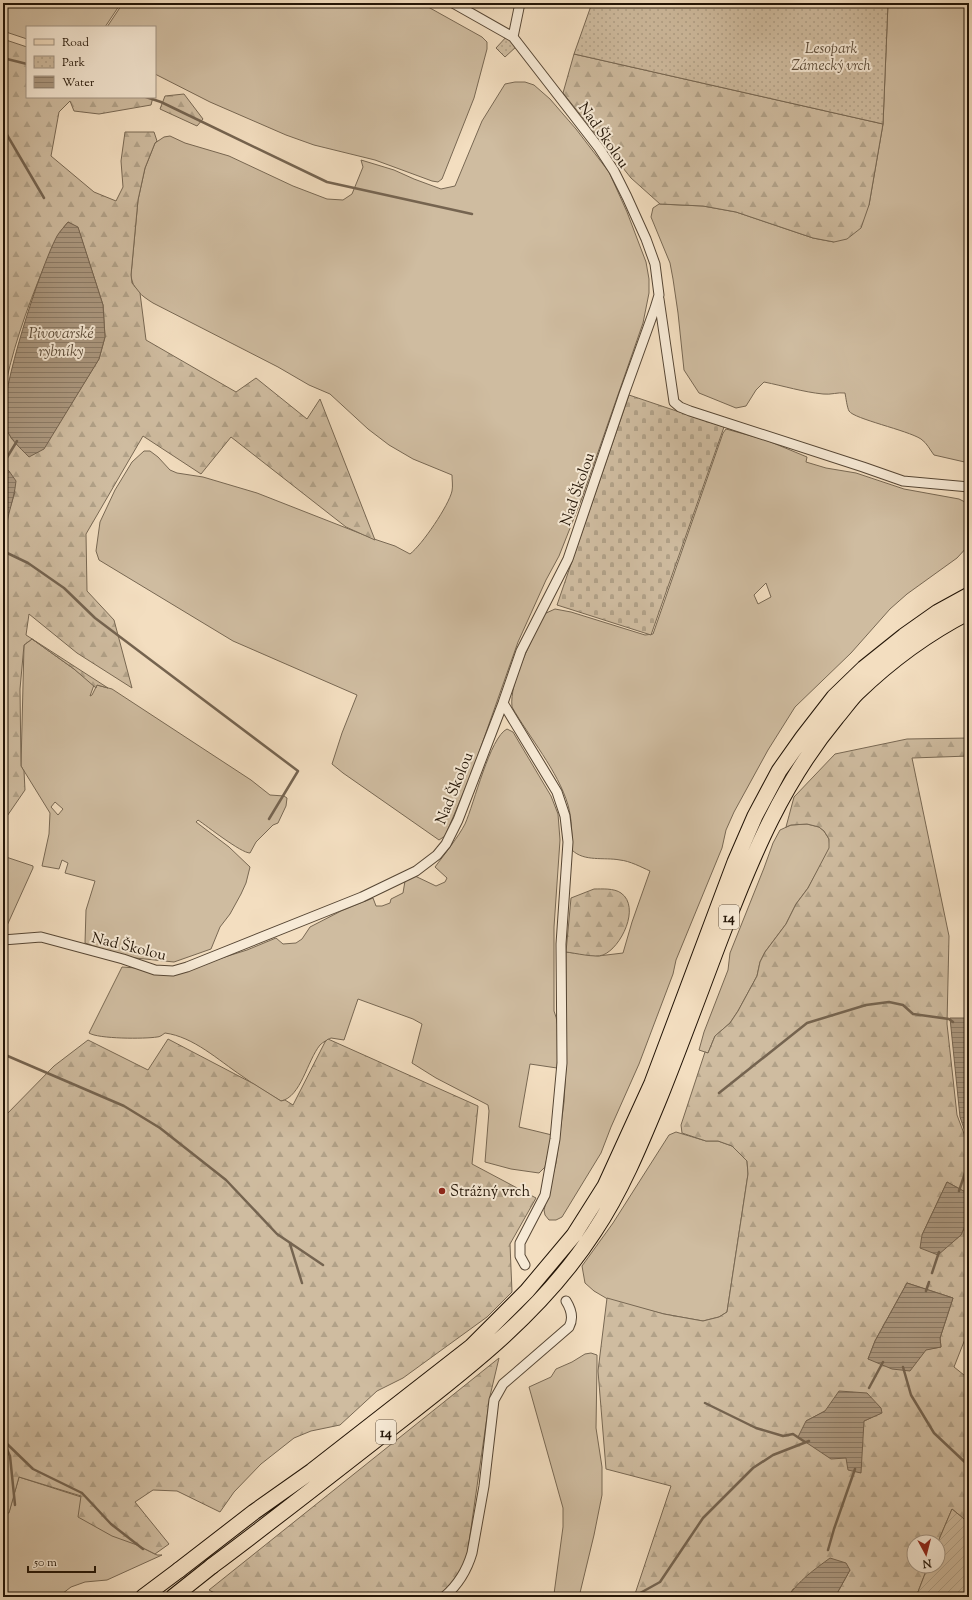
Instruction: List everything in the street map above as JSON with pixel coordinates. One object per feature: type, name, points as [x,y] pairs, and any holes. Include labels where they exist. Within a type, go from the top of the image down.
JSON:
[{"type":"main road","name":"14","points":[[143,1597],[254,1512],[312,1471],[470,1347],[527,1291],[574,1235],[605,1186],[652,1083],[735,862],[755,816],[779,771],[834,697],[864,668],[904,636],[938,612],[969,595]]},
{"type":"main road","name":"14","points":[[173,1597],[479,1358],[540,1301],[561,1277],[598,1226],[616,1196],[641,1144],[748,867],[773,813],[794,776],[818,740],[856,694],[911,647],[951,621],[969,612]]},
{"type":"street","points":[[453,3],[513,37],[520,3]]},
{"type":"street","name":"Nad Školou","points":[[513,37],[599,148],[614,170],[646,239],[655,264],[658,295],[674,402],[680,407],[726,424],[863,467],[902,481],[969,487]]},
{"type":"street","name":"Nad Školou","points":[[3,940],[41,937],[123,959],[155,970],[173,971],[200,962],[362,897],[416,871],[436,855],[446,844],[458,820],[504,703],[521,650],[568,559],[624,394],[656,308],[658,295]]},
{"type":"street","points":[[504,703],[557,792],[565,816],[568,842],[561,944],[562,1063],[555,1139],[545,1195],[520,1243],[520,1256],[525,1264]]},
{"type":"street","points":[[444,1597],[458,1582],[469,1564],[472,1553],[484,1486],[494,1400],[503,1384],[569,1327],[572,1314],[566,1301]]},
{"type":"green space","points":[[3,3],[121,3],[106,26],[26,26],[26,39],[3,31]]},
{"type":"green space","points":[[123,3],[421,3],[482,37],[487,42],[487,49],[474,98],[442,179],[438,182],[375,160],[314,145],[286,135],[210,102],[156,75],[156,26],[108,26]]},
{"type":"green space","name":"Lesopark Zámecký vrch","points":[[592,3],[888,3],[883,124],[574,54]]},
{"type":"green space","points":[[888,3],[969,3],[969,463],[934,455],[921,439],[853,414],[848,409],[845,393],[816,393],[764,382],[756,390],[746,406],[736,408],[699,393],[684,370],[678,313],[670,263],[651,217],[653,208],[659,204],[703,206],[736,212],[813,238],[834,242],[869,205],[883,124]]},
{"type":"green space","points":[[508,35],[517,46],[505,57],[496,48]]},
{"type":"green space","points":[[3,39],[26,47],[26,98],[153,98],[151,105],[99,114],[74,111],[70,101],[59,112],[51,156],[94,192],[116,201],[123,187],[121,161],[125,132],[154,132],[157,141],[145,168],[138,200],[131,275],[132,283],[140,293],[146,340],[236,392],[256,378],[307,419],[320,399],[375,540],[346,527],[231,437],[201,474],[143,436],[86,534],[87,591],[114,620],[132,688],[77,653],[29,614],[26,635],[108,688],[97,685],[96,688],[74,669],[32,639],[24,645],[20,689],[21,766],[24,771],[25,790],[3,822],[3,538],[6,532],[8,514],[15,492],[9,471],[3,467],[3,419],[11,438],[21,449],[43,449],[99,359],[105,337],[103,305],[78,228],[68,222],[54,243],[31,299],[10,366],[3,399]]},
{"type":"green space","points":[[574,54],[883,124],[869,205],[861,228],[847,239],[834,242],[813,238],[736,212],[703,206],[660,204],[631,178],[563,93]]},
{"type":"green space","points":[[525,82],[534,85],[550,99],[576,129],[609,172],[627,212],[646,262],[649,279],[649,293],[643,323],[582,498],[559,556],[546,580],[518,642],[471,775],[445,836],[439,840],[332,764],[357,695],[233,641],[99,560],[96,551],[100,522],[115,490],[132,462],[144,451],[150,451],[170,470],[177,473],[203,477],[257,493],[395,546],[410,554],[415,549],[428,534],[441,515],[450,497],[452,491],[452,475],[413,459],[389,445],[368,429],[330,394],[309,385],[278,367],[153,303],[141,295],[133,284],[131,275],[138,200],[145,168],[155,143],[164,137],[170,136],[185,143],[229,156],[293,186],[327,199],[343,200],[352,194],[363,167],[361,160],[394,170],[441,189],[455,186],[482,121],[505,84]]},
{"type":"green space","points":[[184,94],[203,119],[197,126],[160,109],[165,96]]},
{"type":"green space","points":[[629,395],[724,427],[651,635],[557,605]]},
{"type":"green space","points":[[726,429],[766,440],[807,457],[806,462],[826,468],[856,473],[904,489],[959,499],[969,504],[969,545],[957,558],[907,594],[890,609],[851,653],[795,707],[768,750],[734,812],[726,830],[722,848],[676,960],[673,974],[639,1064],[601,1153],[562,1217],[556,1220],[549,1220],[545,1215],[544,1210],[556,1163],[564,1102],[566,1066],[566,952],[598,956],[623,953],[650,871],[624,861],[588,858],[577,854],[572,850],[571,821],[568,805],[550,767],[512,707],[514,685],[523,660],[544,614],[555,609],[571,612],[645,635],[653,634],[723,433]],"holes":[[[766,583],[771,597],[758,604],[754,595]]]},
{"type":"green space","points":[[32,639],[74,669],[94,685],[90,696],[97,685],[112,689],[251,780],[270,795],[284,796],[287,798],[286,806],[278,823],[273,825],[256,842],[250,853],[239,849],[198,820],[196,822],[229,847],[250,867],[246,883],[241,894],[230,914],[220,927],[211,949],[174,962],[126,957],[85,943],[86,910],[95,881],[65,873],[68,863],[62,860],[59,869],[42,866],[49,834],[50,813],[21,766],[24,645]],"holes":[[[55,802],[63,809],[58,815],[51,807]]]},
{"type":"green space","points":[[507,729],[513,732],[551,796],[558,814],[560,840],[554,927],[554,1011],[558,1025],[557,1068],[530,1064],[519,1127],[552,1135],[545,1167],[539,1173],[511,1169],[485,1162],[489,1111],[488,1105],[436,1078],[412,1063],[422,1024],[413,1019],[358,999],[344,1040],[331,1038],[320,1045],[315,1052],[299,1086],[288,1098],[281,1101],[251,1083],[196,1044],[176,1035],[165,1033],[158,1037],[122,1038],[94,1035],[89,1033],[122,967],[165,970],[212,961],[247,950],[276,938],[283,944],[296,943],[302,939],[310,927],[341,911],[373,898],[376,906],[382,906],[390,903],[391,899],[403,893],[405,881],[415,876],[436,886],[445,882],[447,878],[435,867],[465,824],[489,757],[495,744]]},
{"type":"green space","points":[[969,738],[969,756],[912,758],[949,936],[947,1024],[957,1115],[969,1147],[969,1194],[947,1182],[922,1235],[951,1243],[961,1235],[969,1217],[969,1329],[954,1367],[969,1379],[969,1523],[952,1509],[941,1534],[906,1534],[906,1574],[925,1574],[916,1597],[835,1597],[850,1570],[793,1589],[788,1597],[634,1597],[671,1486],[606,1469],[598,1371],[607,1298],[664,1314],[703,1321],[719,1317],[727,1312],[748,1174],[747,1161],[732,1146],[718,1141],[706,1141],[682,1133],[681,1125],[705,1052],[708,1053],[715,1036],[730,1023],[738,1011],[757,976],[760,962],[765,952],[786,924],[796,904],[808,888],[829,848],[829,839],[824,831],[819,827],[807,824],[791,825],[786,827],[794,797],[835,754],[907,739]],"holes":[[[907,1283],[953,1298],[940,1338],[941,1347],[868,1359],[875,1341]],[[825,1411],[881,1413],[864,1421],[806,1421]]]},
{"type":"green space","points":[[807,824],[819,827],[824,831],[829,839],[830,848],[808,888],[796,904],[786,924],[765,952],[760,962],[757,976],[738,1011],[730,1023],[715,1036],[708,1053],[699,1050],[704,1032],[728,970],[730,953],[773,843],[780,830],[791,825]]},
{"type":"green space","points":[[3,856],[33,866],[33,868],[3,932]]},
{"type":"green space","points":[[594,889],[615,890],[627,899],[629,917],[622,936],[610,951],[603,955],[590,956],[566,952],[571,898]]},
{"type":"green space","points":[[168,1039],[254,1084],[281,1101],[285,1100],[293,1105],[325,1042],[328,1039],[478,1106],[472,1164],[536,1198],[510,1244],[512,1292],[487,1317],[403,1378],[377,1391],[340,1425],[311,1431],[294,1438],[261,1464],[234,1492],[220,1512],[177,1491],[153,1490],[135,1502],[169,1544],[155,1554],[137,1545],[112,1536],[78,1517],[81,1496],[19,1477],[9,1513],[3,1513],[3,1118],[54,1066],[88,1040],[148,1070]]},
{"type":"green space","points":[[676,1132],[706,1141],[718,1141],[732,1146],[747,1161],[748,1174],[727,1312],[719,1317],[703,1321],[664,1314],[611,1301],[594,1291],[585,1283],[582,1266],[613,1223],[669,1135]]},
{"type":"green space","points":[[591,1353],[597,1355],[596,1428],[602,1467],[602,1495],[579,1597],[565,1597],[554,1594],[563,1527],[563,1508],[529,1387],[551,1377],[556,1369],[585,1354]]},
{"type":"green space","points":[[499,1358],[490,1396],[467,1556],[456,1578],[438,1597],[222,1597],[209,1590]]},
{"type":"green space","points":[[19,1477],[81,1497],[137,1545],[157,1555],[162,1555],[107,1580],[85,1582],[71,1587],[58,1597],[3,1597],[3,1513],[9,1512]]},
{"type":"green space","points":[[952,1509],[969,1523],[969,1597],[916,1597],[925,1574],[946,1574],[946,1534],[941,1534]]},
{"type":"water","name":"Pivovarské rybníky","points":[[68,222],[78,227],[103,305],[105,337],[99,359],[44,449],[29,457],[14,442],[8,433],[4,423],[4,407],[15,358],[41,274],[57,236]]},
{"type":"water","points":[[3,467],[9,471],[16,481],[3,538]]},
{"type":"water","points":[[950,1018],[969,1018],[969,1143],[960,1117]]},
{"type":"water","points":[[947,1182],[969,1194],[969,1217],[961,1235],[938,1255],[920,1248],[922,1235]]},
{"type":"water","points":[[907,1283],[953,1298],[940,1338],[941,1347],[926,1350],[910,1371],[892,1369],[868,1359],[875,1341]]},
{"type":"water","points":[[839,1391],[867,1393],[881,1408],[882,1413],[864,1421],[861,1473],[848,1470],[846,1458],[831,1459],[798,1437],[806,1421],[825,1411]]},
{"type":"water","points":[[830,1558],[846,1563],[850,1570],[835,1597],[788,1597],[802,1581]]},
{"type":"waterway","points":[[3,58],[26,64]]},
{"type":"waterway","points":[[149,98],[161,102],[327,182],[472,214]]},
{"type":"waterway","points":[[3,128],[44,198]]},
{"type":"waterway","points":[[3,464],[17,441]]},
{"type":"waterway","points":[[3,551],[28,563],[64,588],[95,618],[298,771],[269,819]]},
{"type":"waterway","points":[[719,1093],[807,1023],[866,1005],[889,1002],[903,1005],[913,1014],[949,1019],[953,1022]]},
{"type":"waterway","points":[[3,1054],[124,1106],[160,1128],[226,1180],[277,1234],[323,1265]]},
{"type":"waterway","points":[[959,1191],[969,1161]]},
{"type":"waterway","points":[[3,1181],[7,1200],[3,1233]]},
{"type":"waterway","points":[[290,1244],[302,1283]]},
{"type":"waterway","points":[[932,1273],[939,1252]]},
{"type":"waterway","points":[[926,1291],[929,1282]]},
{"type":"waterway","points":[[869,1388],[883,1362]]},
{"type":"waterway","points":[[903,1367],[911,1395],[934,1433],[969,1466]]},
{"type":"waterway","points":[[705,1403],[756,1428],[783,1436],[793,1434],[805,1442]]},
{"type":"waterway","points":[[3,1440],[33,1469],[82,1493],[111,1524],[143,1549]]},
{"type":"waterway","points":[[633,1597],[660,1582],[703,1518],[753,1468],[773,1455],[809,1441]]},
{"type":"waterway","points":[[4,1443],[10,1456],[15,1505]]},
{"type":"waterway","points":[[828,1550],[855,1469]]},
{"type":"waterway","points":[[608,1596],[632,1597]]},
{"type":"place","name":"Strážný vrch","points":[[442,1191]]}]
